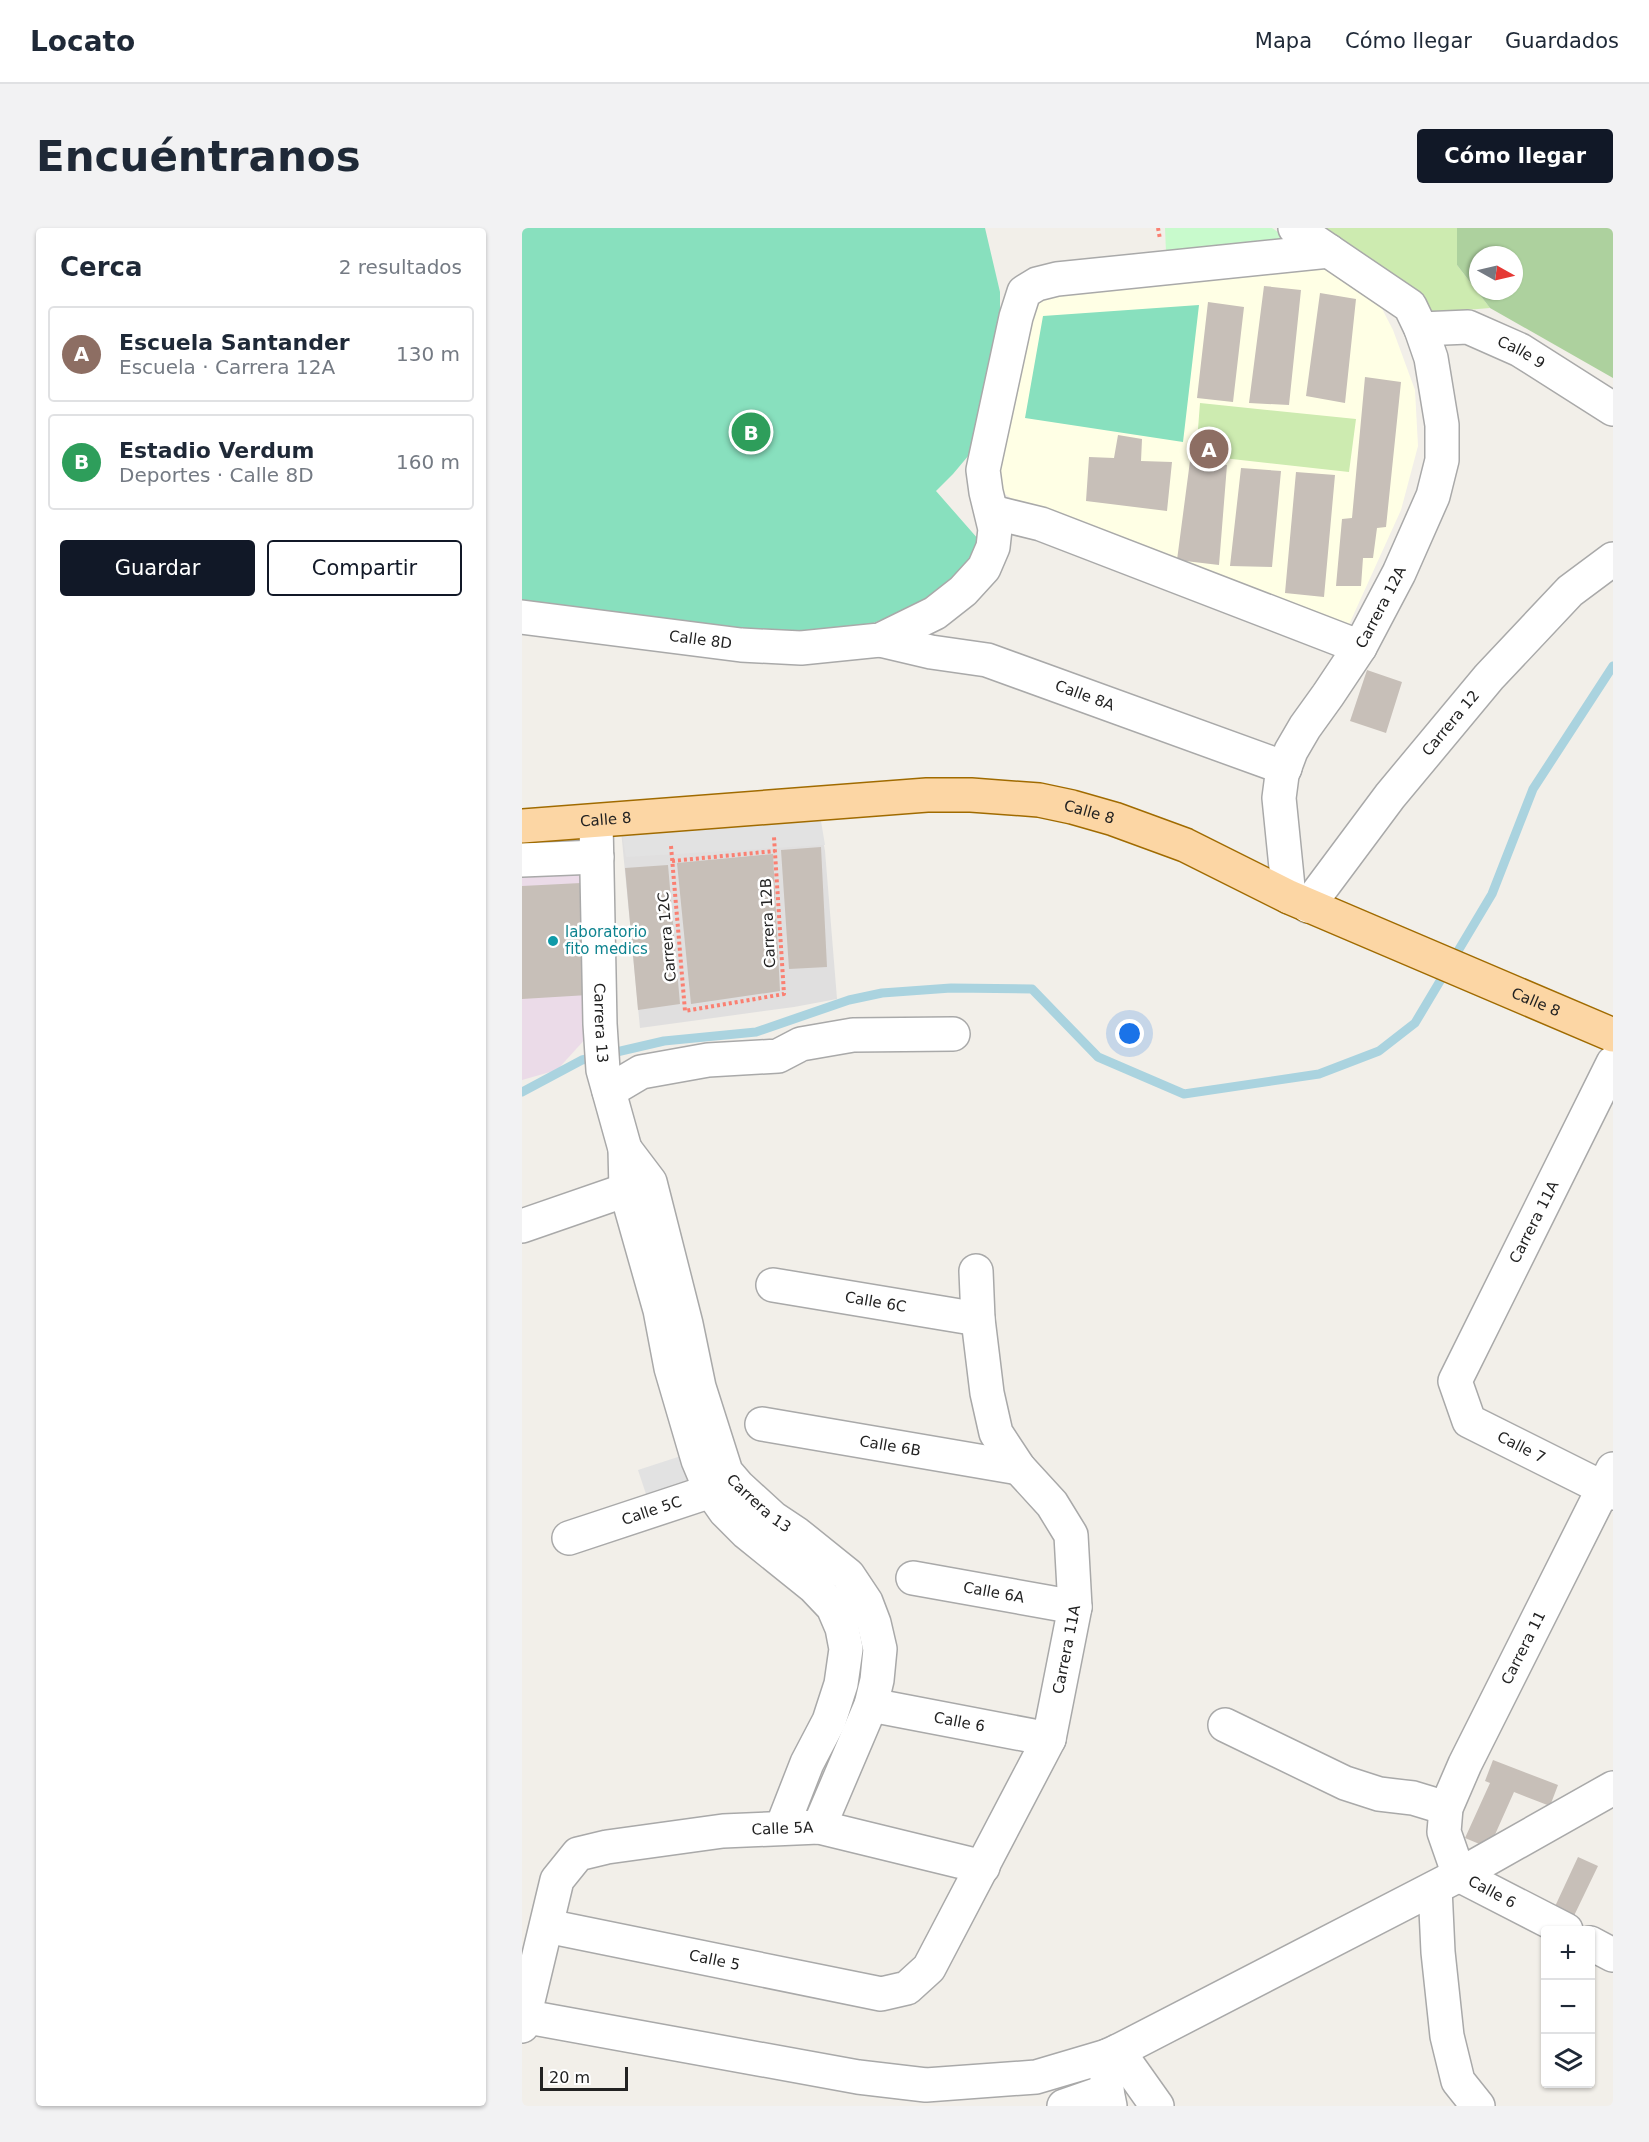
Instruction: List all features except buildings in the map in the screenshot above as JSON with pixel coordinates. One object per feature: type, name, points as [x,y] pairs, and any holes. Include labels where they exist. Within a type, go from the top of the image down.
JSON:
[{"type":"main road","name":"Calle 8","points":[[522,826],[927,795],[1016,798],[1072,807],[1114,819],[1185,845],[1298,901],[1611,1037]]},
{"type":"street","points":[[1294,228],[1329,251],[1416,317]]},
{"type":"street","points":[[880,640],[935,613],[963,591],[984,568],[993,547],[995,529],[983,470],[1016,317],[1024,292],[1037,284],[1057,279],[1329,251]]},
{"type":"street","name":"Calle 9","points":[[1416,317],[1468,327],[1520,350],[1613,409]]},
{"type":"street","name":"Carrera 12A","points":[[1298,901],[1279,798],[1285,768],[1291,751],[1305,727],[1360,647],[1399,573],[1433,496],[1442,460],[1442,426],[1438,393],[1431,358],[1416,317]]},
{"type":"street","points":[[992,512],[1041,524],[1360,647]]},
{"type":"street","name":"Carrera 12","points":[[1298,901],[1390,796],[1489,677],[1570,591],[1613,559]]},
{"type":"street","name":"Calle 8D","points":[[522,617],[741,645],[801,648],[880,640]]},
{"type":"street","name":"Calle 8A","points":[[880,640],[931,652],[987,660],[1285,768]]},
{"type":"street","name":"Carrera 13","points":[[596,822],[600,1024],[606,1080],[625,1149],[626,1190],[660,1310],[671,1368],[698,1460],[722,1486],[797,1534],[848,1575],[866,1602],[880,1649],[877,1680],[871,1705],[819,1827]]},
{"type":"street","points":[[522,860],[597,857]]},
{"type":"street","points":[[606,1080],[708,1060],[778,1056],[801,1044],[853,1035],[953,1034]]},
{"type":"street","name":"Carrera 11A","points":[[1455,1381],[1611,1037]]},
{"type":"street","name":"Carrera 13","points":[[625,1149],[650,1182],[686,1324],[699,1387],[726,1472],[722,1486],[725,1511],[747,1533],[814,1587],[833,1607],[842,1628],[846,1649],[841,1684],[829,1721],[807,1763],[782,1827]]},
{"type":"street","points":[[522,1226],[626,1190]]},
{"type":"street","name":"Carrera 11A","points":[[881,1994],[907,1988],[929,1968],[1049,1739],[1075,1607],[1071,1535],[1052,1504],[1019,1468],[996,1433],[987,1393],[978,1319],[976,1271]]},
{"type":"street","name":"Calle 6C","points":[[772,1285],[978,1319]]},
{"type":"street","name":"Calle 7","points":[[1455,1381],[1469,1421],[1610,1483]]},
{"type":"street","name":"Calle 6B","points":[[762,1424],[1019,1468]]},
{"type":"street","name":"Carrera 11","points":[[1445,1820],[1464,1764],[1610,1483]]},
{"type":"street","name":"Calle 5C","points":[[569,1538],[722,1486]]},
{"type":"street","name":"Calle 6A","points":[[913,1578],[1075,1607]]},
{"type":"street","name":"Calle 6","points":[[871,1705],[1049,1739]]},
{"type":"street","points":[[1226,1725],[1345,1784],[1379,1794],[1413,1798],[1445,1820]]},
{"type":"street","points":[[547,1926],[523,2019],[858,2077],[926,2085],[1036,2077],[1112,2053],[1447,1881],[1613,1788]]},
{"type":"street","name":"Calle 6","points":[[1445,1820],[1447,1881],[1556,1926]]},
{"type":"street","name":"Calle 5A","points":[[547,1926],[557,1880],[578,1854],[607,1847],[723,1831],[819,1827],[983,1867]]},
{"type":"street","points":[[1447,1881],[1438,1952],[1447,2036],[1458,2081],[1478,2106]]},
{"type":"street","name":"Calle 5","points":[[547,1926],[881,1994]]},
{"type":"street","points":[[1595,1946],[1613,1955]]},
{"type":"street","points":[[1064,2106],[1109,2098],[1112,2053]]},
{"type":"street","points":[[1112,2053],[1157,2106]]},
{"type":"path","name":"Carrera 12C","points":[[685,1011],[672,861],[775,851]]},
{"type":"path","name":"Carrera 12B","points":[[685,1011],[784,994],[775,851]]},
{"type":"shaded area","points":[[1323,266],[1377,299],[1393,330],[1415,390],[1418,446],[1401,510],[1347,629],[1033,513],[999,490],[1002,452],[1032,311],[1043,295]]},
{"type":"shaded area","points":[[818,813],[825,851],[837,999],[640,1028],[621,830]]},
{"type":"shaded area","points":[[820,815],[825,845],[626,857],[622,833]]},
{"type":"shaded area","points":[[580,825],[597,1026],[557,1070],[522,1080],[522,830]]},
{"type":"shaded area","points":[[684,1455],[696,1485],[648,1500],[638,1470]]},
{"type":"green space","points":[[522,228],[985,228],[1000,292],[1000,332],[974,449],[936,491],[986,548],[964,571],[933,595],[902,611],[864,627],[797,639],[522,601]]},
{"type":"green space","points":[[1165,228],[1272,228],[1288,239],[1166,252]]},
{"type":"green space","points":[[1324,228],[1457,228],[1457,265],[1469,281],[1469,300],[1484,300],[1490,308],[1430,313]]},
{"type":"green space","points":[[1457,228],[1613,228],[1613,378],[1490,308],[1484,300],[1523,300],[1523,246],[1469,246],[1469,281],[1457,265]]},
{"type":"green space","points":[[1199,305],[1183,442],[1025,418],[1043,316]]},
{"type":"green space","points":[[1200,403],[1356,419],[1349,472],[1196,455]]},
{"type":"waterway","points":[[522,1092],[582,1060],[664,1041],[756,1032],[849,1000],[882,993],[951,988],[1032,989],[1098,1057],[1184,1094],[1319,1074],[1379,1051],[1415,1023],[1492,894],[1533,789],[1613,666]]},
{"type":"place","name":"Estadio Verdum","points":[[751,432]]},
{"type":"place","name":"Escuela Santander","points":[[1209,449]]},
{"type":"place","name":"laboratorio fito medics","points":[[553,941]]}]
